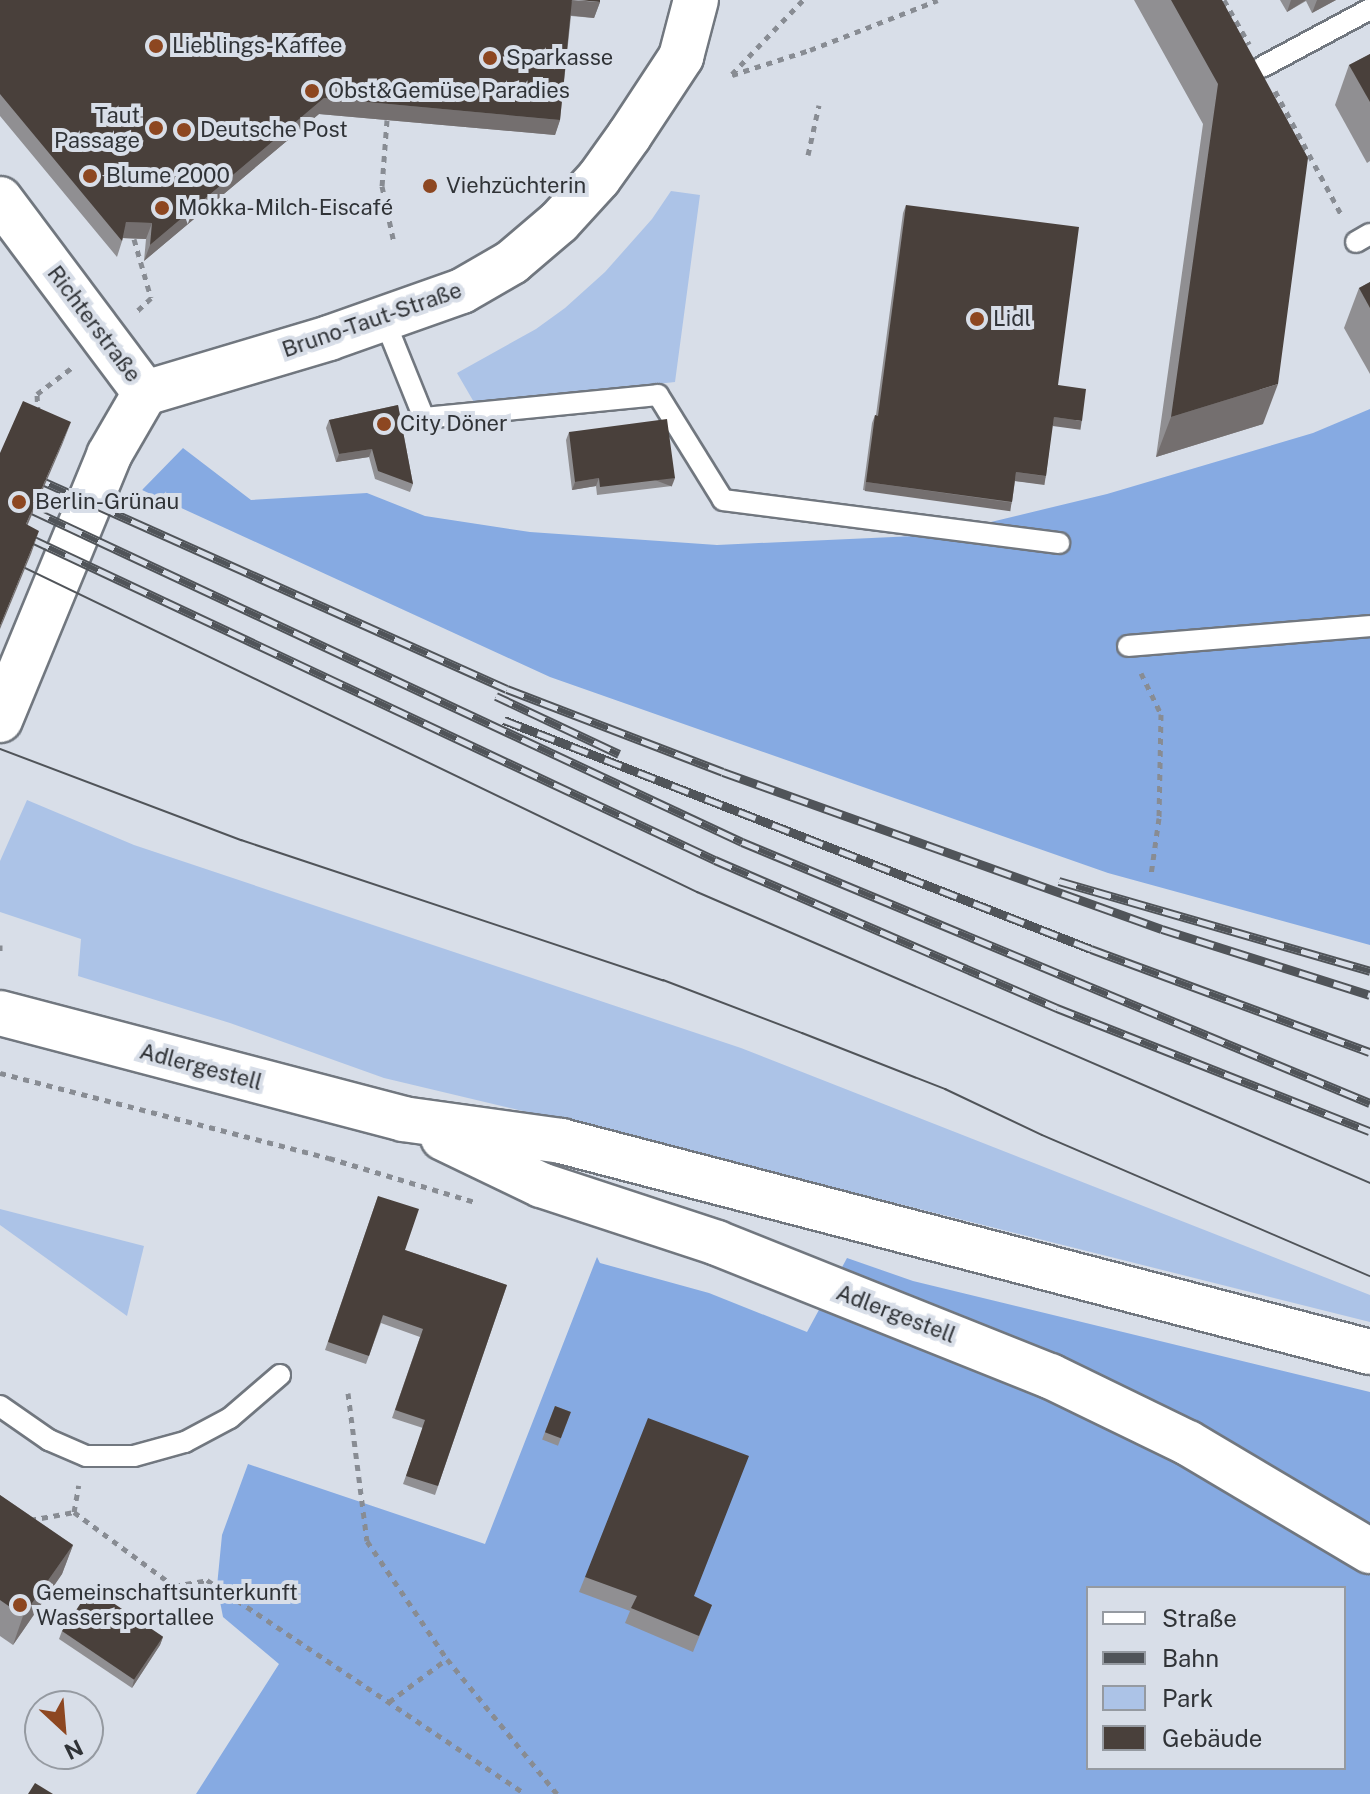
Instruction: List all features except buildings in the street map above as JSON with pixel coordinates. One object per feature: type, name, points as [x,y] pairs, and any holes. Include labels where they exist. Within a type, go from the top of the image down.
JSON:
[{"type":"main road","name":"Bruno-Taut-Straße","points":[[145,393],[384,319],[462,291],[512,262],[559,222],[599,178],[681,57],[696,0]]},
{"type":"main road","name":"Richterstraße","points":[[0,199],[145,393],[109,455],[0,720]]},
{"type":"main road","name":"Adlergestell","points":[[0,1013],[403,1119],[561,1141],[1370,1352]]},
{"type":"main road","name":"Adlergestell","points":[[403,1119],[541,1185],[717,1243],[1050,1376],[1188,1443],[1370,1551]]},
{"type":"lane","points":[[1262,67],[1370,9]]},
{"type":"lane","points":[[384,319],[424,418],[658,395],[723,500],[1059,543]]},
{"type":"lane","points":[[1128,646],[1370,626]]},
{"type":"lane","points":[[0,1406],[49,1440],[86,1456],[134,1456],[185,1442],[230,1418],[280,1375]]},
{"type":"path","points":[[803,0],[732,75],[810,50],[938,0]]},
{"type":"path","points":[[1224,0],[1363,238]]},
{"type":"path","points":[[808,155],[819,105]]},
{"type":"path","points":[[387,120],[382,186],[394,243]]},
{"type":"path","points":[[1128,646],[1161,714],[1159,818],[1151,875]]},
{"type":"path","points":[[0,945],[0,953]]},
{"type":"path","points":[[0,1073],[329,1158],[481,1204]]},
{"type":"path","points":[[348,1393],[367,1541],[447,1659],[557,1794]]},
{"type":"path","points":[[27,1520],[74,1512],[174,1586],[207,1580],[526,1794]]},
{"type":"path","points":[[389,1702],[447,1659]]},
{"type":"green space","points":[[671,191],[700,195],[675,382],[475,404],[457,373],[536,329],[565,308],[605,272],[652,219]]},
{"type":"green space","points":[[27,800],[134,845],[741,1048],[1370,1295],[1370,1322],[384,1078],[230,1023],[78,976],[81,939],[0,912],[0,861]]},
{"type":"green space","points":[[0,1209],[144,1246],[127,1316],[0,1225]]},
{"type":"shaded area","points":[[1370,409],[1370,945],[1108,873],[550,677],[142,490],[183,448],[251,500],[367,493],[425,516],[530,532],[717,545],[937,535],[1107,494],[1313,433]]},
{"type":"shaded area","points":[[597,1257],[600,1263],[709,1293],[807,1332],[847,1258],[913,1281],[1370,1392],[1370,1794],[196,1794],[279,1664],[223,1617],[217,1586],[222,1535],[248,1464],[485,1544]]},
{"type":"tram line","points":[[0,556],[697,892],[1370,1183]]},
{"type":"tram line","points":[[0,749],[241,840],[663,980],[802,1033],[945,1089],[1042,1135],[1370,1276]]},
{"type":"railway","points":[[0,462],[507,689],[723,772],[1162,929],[1370,995]]},
{"type":"railway","points":[[0,495],[742,842],[1370,1103]]},
{"type":"railway","points":[[0,524],[715,860],[1057,1008],[1370,1131]]},
{"type":"railway","points":[[496,696],[619,754]]},
{"type":"railway","points":[[504,720],[1091,949],[1370,1052]]},
{"type":"railway","points":[[1059,881],[1370,971]]},
{"type":"place","name":"Lieblings-Kaffee","points":[[156,46]]},
{"type":"place","name":"Sparkasse","points":[[490,58]]},
{"type":"place","name":"Obst&Gemüse Paradies","points":[[312,91]]},
{"type":"place","name":"Taut Passage","points":[[156,128]]},
{"type":"place","name":"Deutsche Post","points":[[184,130]]},
{"type":"place","name":"Blume 2000","points":[[90,176]]},
{"type":"place","name":"Viehzüchterin","points":[[430,186]]},
{"type":"place","name":"Mokka-Milch-Eiscafé","points":[[162,208]]},
{"type":"place","name":"Lidl","points":[[977,319]]},
{"type":"place","name":"City Döner","points":[[384,424]]},
{"type":"place","name":"Berlin-Grünau","points":[[19,502]]},
{"type":"place","name":"Gemeinschaftsunterkunft Wassersportallee","points":[[20,1605]]}]
